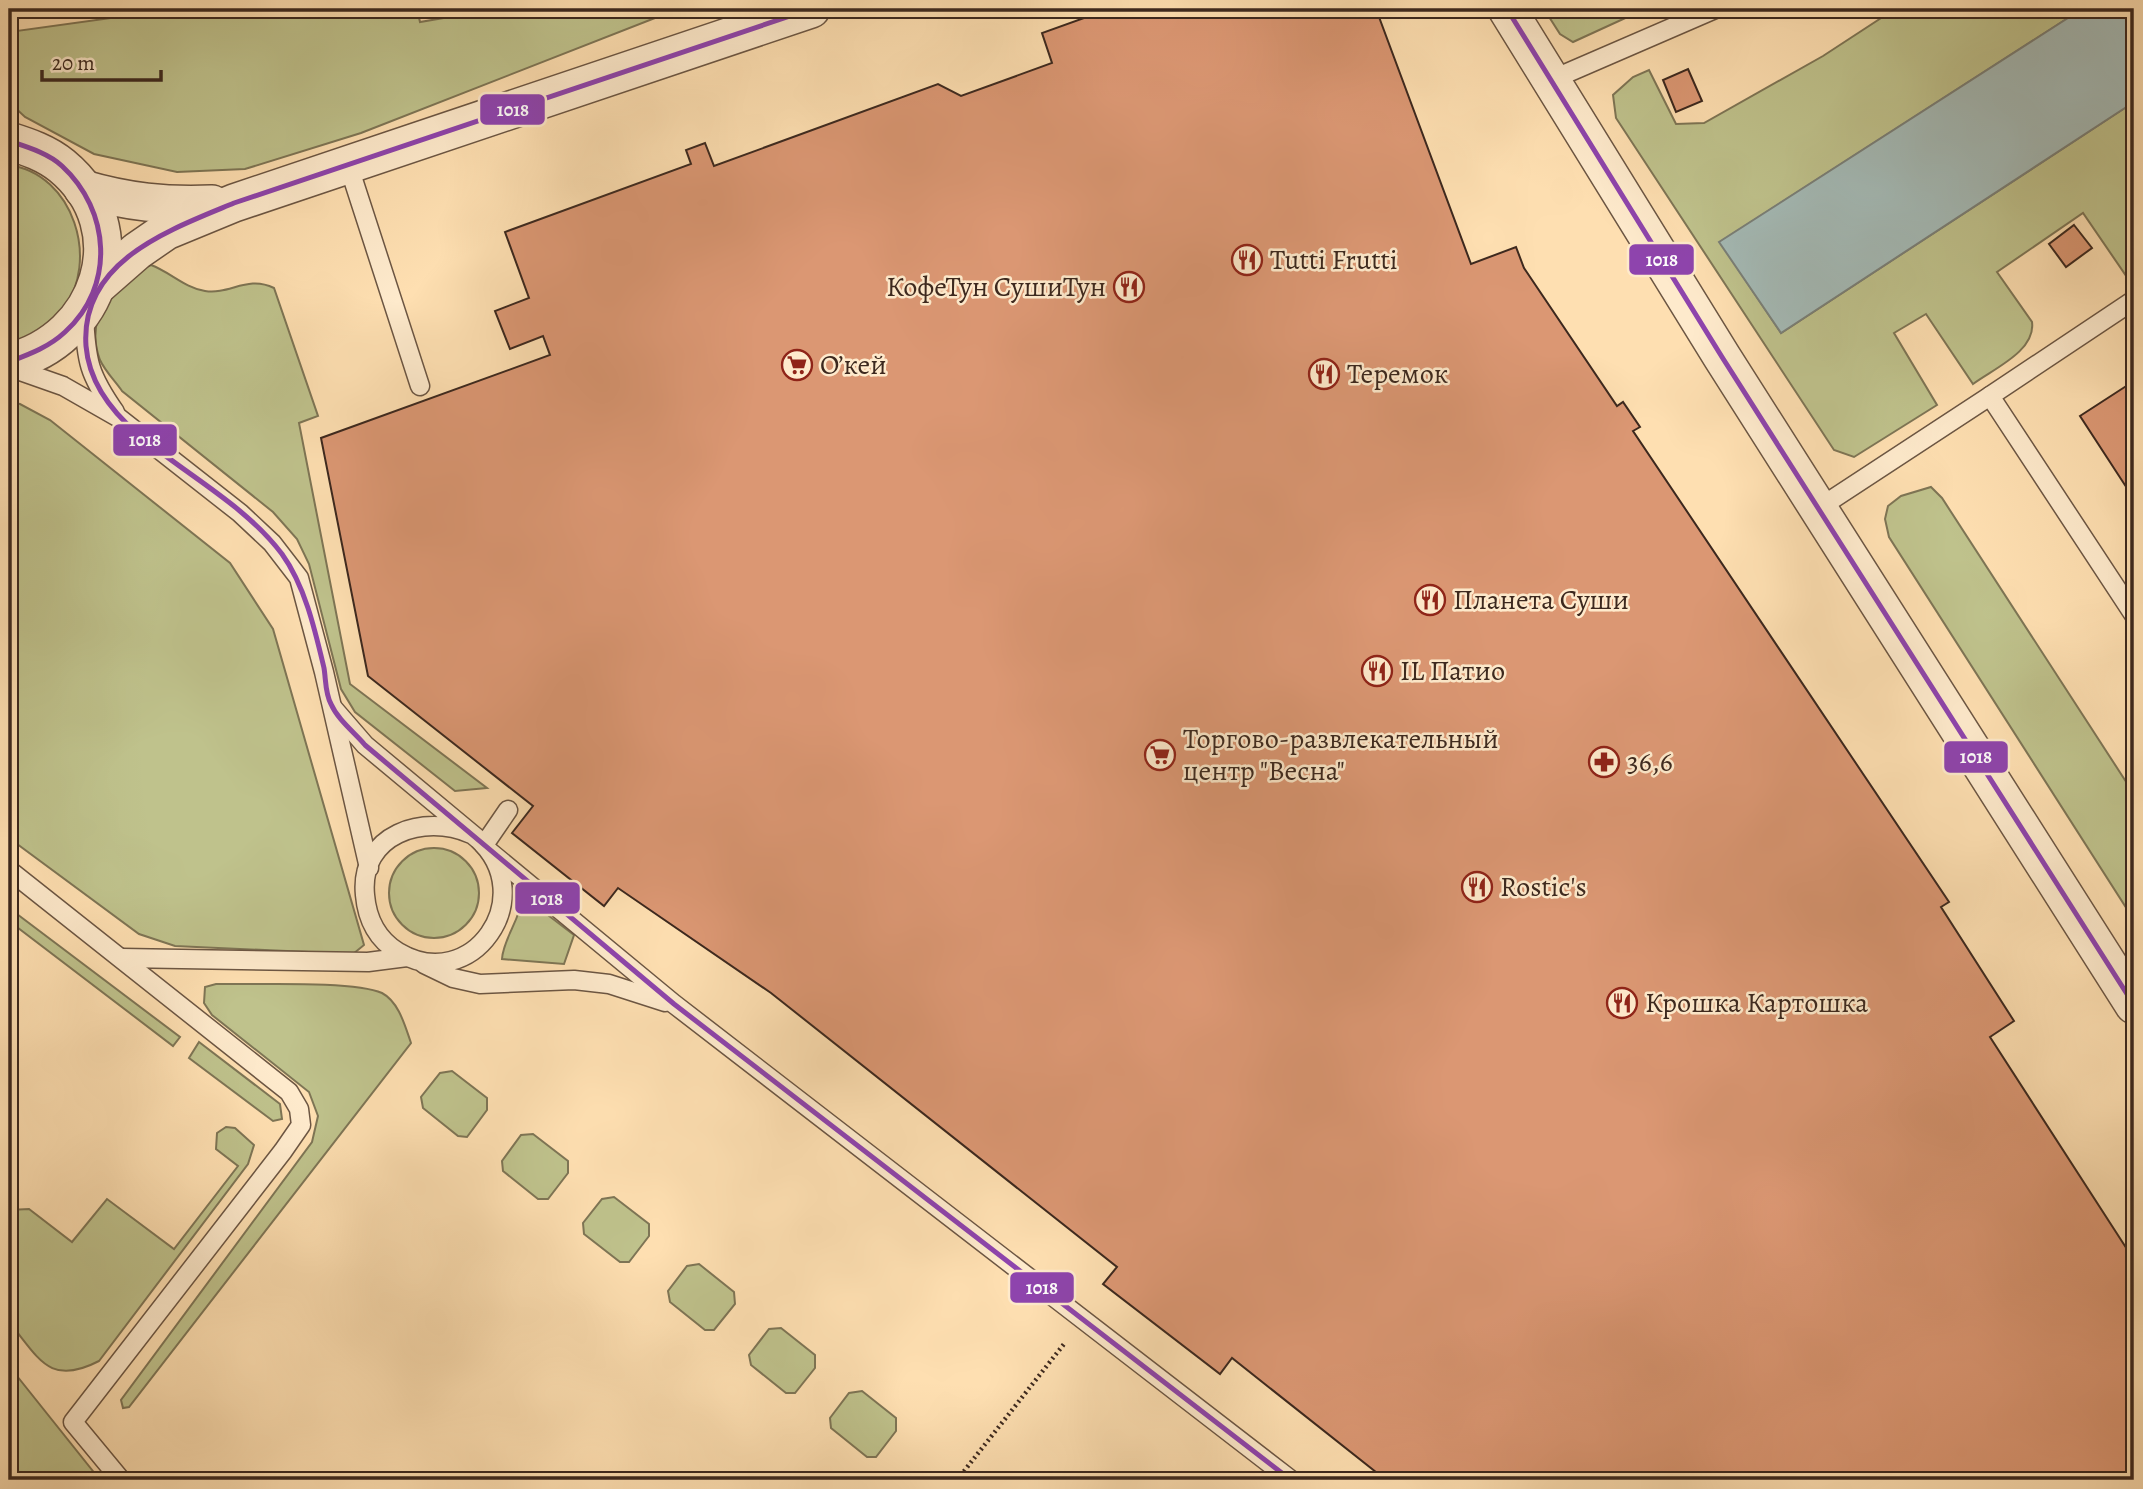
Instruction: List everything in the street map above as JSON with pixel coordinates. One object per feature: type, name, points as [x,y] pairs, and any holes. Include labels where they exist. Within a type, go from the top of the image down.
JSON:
[{"type":"street","points":[[9,365],[32,357],[61,339],[90,301],[137,251],[166,231],[234,203],[811,9]]},
{"type":"street","points":[[1507,9],[2134,1005]]},
{"type":"street","points":[[9,141],[46,155],[63,166],[83,189],[97,220],[102,253],[90,301]]},
{"type":"street","points":[[83,189],[120,200],[167,206],[234,203]]},
{"type":"lane","points":[[1551,80],[1715,9]]},
{"type":"lane","points":[[349,166],[420,386]]},
{"type":"lane","points":[[1819,508],[2134,300]]},
{"type":"lane","points":[[90,301],[85,346],[93,382],[119,418]]},
{"type":"lane","points":[[9,365],[63,386],[119,418],[240,513],[279,551],[299,578],[369,868]]},
{"type":"lane","points":[[1990,396],[2134,615]]},
{"type":"lane","points":[[331,705],[365,746],[674,1004],[1291,1480]]},
{"type":"lane","points":[[482,844],[508,810]]},
{"type":"lane","points":[[122,958],[368,962],[412,959],[439,962],[459,958],[477,947],[492,932],[499,920],[504,892],[499,869],[482,844],[445,825],[418,825],[393,836],[375,856],[369,868],[364,889],[366,910],[375,930],[388,946],[412,959],[453,978],[480,984],[573,980],[609,984],[674,1004]]},
{"type":"lane","points":[[9,870],[289,1092],[299,1109],[301,1125],[73,1422],[116,1475]]},
{"type":"path","points":[[957,1480],[1063,1344]]},
{"type":"green space","points":[[176,9],[417,9],[420,22],[496,9],[678,9],[361,133],[245,169],[177,172],[94,154],[25,117],[9,102],[9,32]]},
{"type":"green space","points":[[1544,9],[1629,9],[1632,15],[1573,42],[1560,34]]},
{"type":"green space","points":[[1895,9],[2082,9],[1720,242],[1781,333],[2134,102],[2134,281],[2131,283],[2083,213],[1997,272],[2032,322],[2031,332],[2020,350],[1973,384],[1926,314],[1894,333],[1937,405],[1854,457],[1834,450],[1616,118],[1613,95],[1633,77],[1649,70],[1676,124],[1704,123],[1823,56]]},
{"type":"green space","points":[[9,165],[32,172],[50,185],[64,202],[74,222],[79,245],[79,268],[74,290],[57,317],[31,335],[9,344]]},
{"type":"green space","points":[[151,265],[191,287],[205,291],[247,284],[274,288],[318,416],[299,423],[350,684],[487,788],[455,791],[355,712],[341,689],[309,564],[297,539],[273,512],[122,391],[105,368],[96,344],[99,315],[114,290],[125,280]]},
{"type":"green space","points":[[9,402],[20,404],[50,420],[230,563],[273,629],[364,945],[353,954],[175,946],[139,934],[9,838]]},
{"type":"green space","points":[[1931,487],[1942,498],[2134,794],[2134,920],[1889,537],[1885,519],[1888,506],[1901,496]]},
{"type":"green space","points":[[434,848],[451,851],[466,861],[476,876],[479,893],[476,910],[466,925],[451,935],[434,938],[417,935],[402,925],[392,910],[389,893],[392,876],[402,861],[417,851]]},
{"type":"green space","points":[[523,896],[574,935],[564,964],[502,959]]},
{"type":"green space","points":[[9,908],[180,1037],[173,1046],[9,921]]},
{"type":"green space","points":[[216,984],[349,986],[382,993],[397,1008],[411,1043],[129,1407],[123,1408],[121,1400],[312,1142],[318,1116],[309,1092],[212,1015],[204,1003],[205,987]]},
{"type":"green space","points":[[199,1042],[280,1104],[282,1119],[273,1121],[189,1058]]},
{"type":"green space","points":[[452,1071],[487,1098],[487,1110],[467,1137],[458,1136],[423,1108],[421,1097],[440,1073]]},
{"type":"green space","points":[[226,1127],[235,1128],[254,1145],[248,1164],[99,1361],[68,1371],[56,1370],[46,1365],[9,1322],[9,1210],[29,1209],[72,1242],[107,1199],[174,1249],[238,1166],[216,1149],[217,1133]]},
{"type":"green space","points":[[533,1134],[568,1161],[568,1173],[548,1199],[538,1199],[503,1171],[502,1161],[521,1135]]},
{"type":"green space","points":[[614,1197],[649,1224],[649,1236],[629,1262],[620,1262],[584,1234],[583,1223],[602,1199]]},
{"type":"green space","points":[[699,1264],[734,1292],[735,1304],[714,1330],[705,1330],[670,1302],[668,1291],[687,1266]]},
{"type":"green space","points":[[781,1328],[815,1355],[815,1368],[795,1393],[786,1393],[751,1365],[749,1355],[769,1329]]},
{"type":"green space","points":[[9,1366],[100,1480],[9,1480]]},
{"type":"green space","points":[[862,1391],[896,1418],[896,1431],[876,1457],[867,1457],[831,1428],[830,1418],[849,1393]]},
{"type":"water","points":[[2082,9],[2134,9],[2134,102],[1781,333],[1719,242]]},
{"type":"building","name":"Торгово-развлекательный центр \"Весна\"","points":[[1109,9],[1376,9],[1471,264],[1516,247],[1524,268],[1617,406],[1623,402],[1640,427],[1633,431],[1949,902],[1941,907],[2014,1021],[1990,1037],[2134,1260],[2134,1480],[1386,1480],[1232,1358],[1220,1374],[1103,1284],[1117,1267],[771,993],[618,888],[604,906],[512,833],[533,806],[368,676],[321,438],[550,355],[543,336],[510,349],[495,311],[529,298],[505,232],[691,164],[686,150],[705,143],[714,166],[938,84],[961,96],[1052,63],[1042,33]]},
{"type":"building","points":[[1688,69],[1702,101],[1676,112],[1663,80]]},
{"type":"building","points":[[2074,225],[2092,248],[2066,267],[2049,244]]},
{"type":"building","points":[[2134,381],[2134,499],[2080,416]]},
{"type":"transit line","name":"1018","points":[[811,9],[234,203],[183,225],[133,253],[113,271],[97,292],[88,317],[88,360],[104,396],[129,426],[250,520],[282,554],[297,580],[308,609],[324,668],[329,700],[334,710],[365,745],[674,1004],[1291,1480]]},
{"type":"transit line","name":"1018","points":[[1507,9],[1722,357],[2134,1005]]},
{"type":"transit line","name":"1018","points":[[9,141],[50,157],[78,184],[90,204],[101,248],[93,293],[81,313],[65,332],[52,342],[9,362]]},
{"type":"place","name":"Tutti Frutti","points":[[1247,260]]},
{"type":"place","name":"КофеТун СушиТун","points":[[1129,287]]},
{"type":"place","name":"О’кей","points":[[797,365]]},
{"type":"place","name":"Теремок","points":[[1324,374]]},
{"type":"place","name":"Планета Суши","points":[[1430,600]]},
{"type":"place","name":"IL Патио","points":[[1377,671]]},
{"type":"place","name":"Торгово-развлекательный центр \"Весна\"","points":[[1160,755]]},
{"type":"place","name":"36,6","points":[[1604,762]]},
{"type":"place","name":"Rostic's","points":[[1477,887]]},
{"type":"place","name":"Крошка Картошка","points":[[1622,1003]]}]
